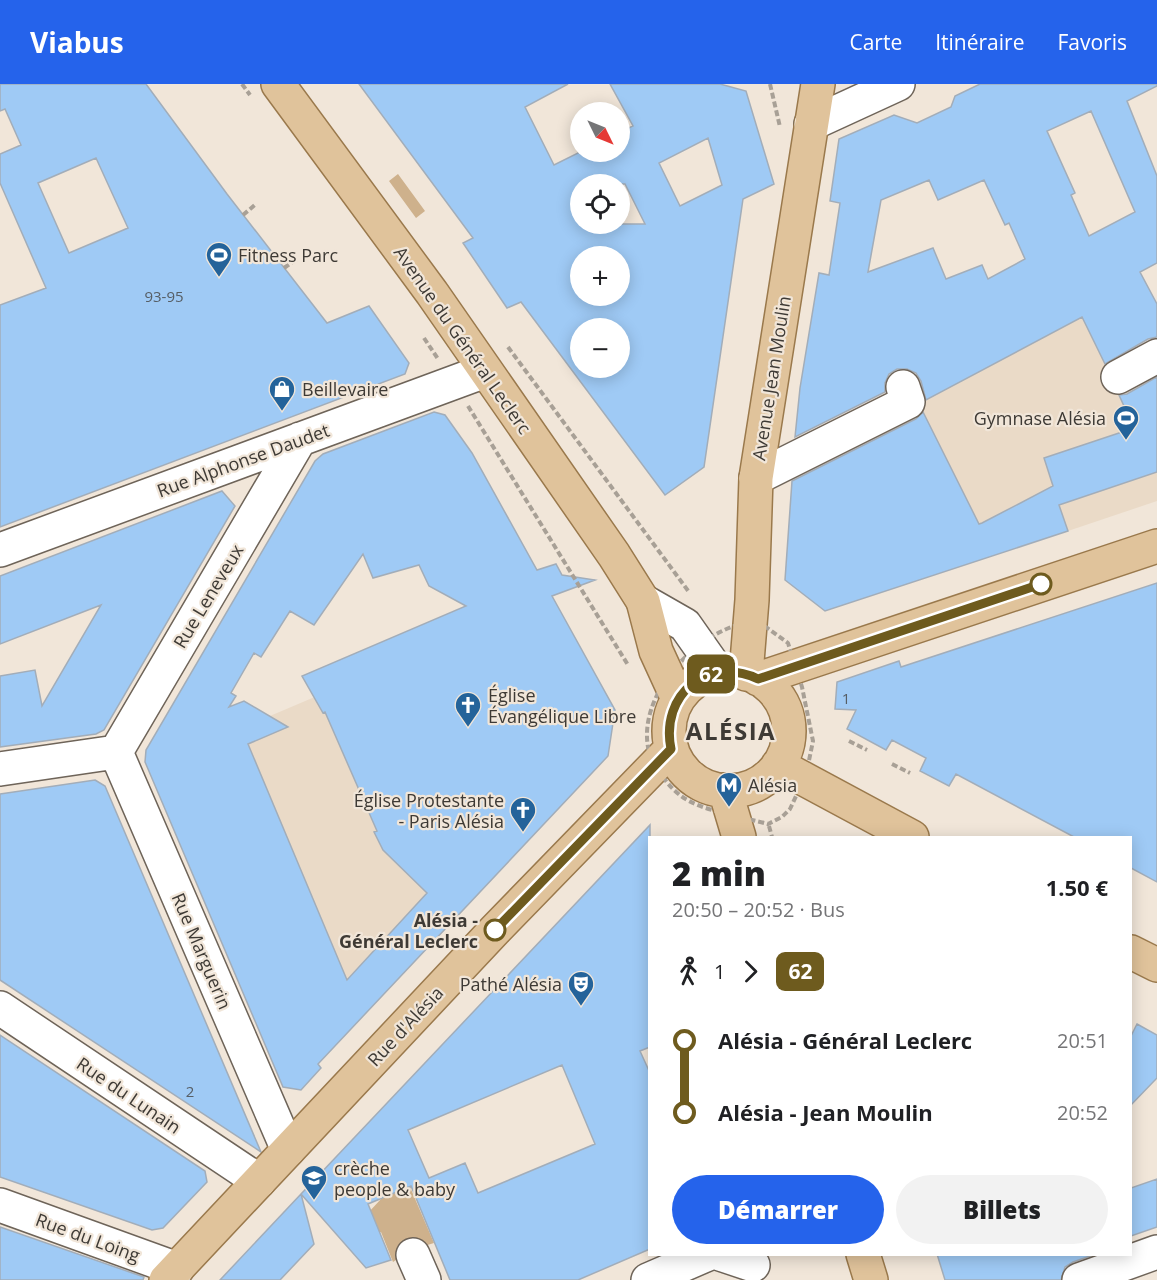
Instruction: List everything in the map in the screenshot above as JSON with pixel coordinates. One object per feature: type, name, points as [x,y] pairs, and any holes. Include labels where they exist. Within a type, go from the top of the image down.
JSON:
[{"type":"main road","name":"Avenue du Général Leclerc","points":[[278,84],[432,293],[614,555],[643,601],[656,651],[678,699]]},
{"type":"main road","name":"Avenue Jean Moulin","points":[[741,675],[752,600],[756,478],[811,124],[812,87]]},
{"type":"main road","points":[[741,675],[776,695],[787,717],[787,742],[778,765],[770,774],[749,787],[725,790],[705,786],[688,775],[675,759],[671,749],[669,726],[671,714],[678,699],[686,689],[701,678],[741,675],[1157,546]]},
{"type":"main road","name":"Rue d'Alésia","points":[[171,1274],[503,922],[671,749]]},
{"type":"main road","points":[[778,765],[910,836]]},
{"type":"main road","points":[[725,790],[754,831]]},
{"type":"main road","points":[[1132,952],[1157,965]]},
{"type":"main road","points":[[864,1256],[871,1280]]},
{"type":"street","points":[[811,124],[898,84]]},
{"type":"street","points":[[1118,377],[1157,356]]},
{"type":"street","name":"Rue Alphonse Daudet","points":[[0,550],[485,371]]},
{"type":"street","points":[[756,478],[908,402],[903,387]]},
{"type":"street","name":"Rue Leneveux","points":[[116,752],[300,439]]},
{"type":"street","name":"Avenue du Général Leclerc","points":[[643,601],[685,625],[741,675]]},
{"type":"street","points":[[0,769],[116,752]]},
{"type":"street","name":"Rue Marguerin","points":[[116,752],[288,1150]]},
{"type":"street","name":"Rue du Lunain","points":[[0,1008],[259,1181]]},
{"type":"street","name":"Rue du Loing","points":[[0,1205],[171,1274]]},
{"type":"street","points":[[1079,1280],[1157,1252]]},
{"type":"street","points":[[648,1280],[703,1256]]},
{"type":"street","points":[[725,1256],[752,1266]]},
{"type":"path","points":[[243,215],[256,204]]},
{"type":"path","points":[[284,268],[298,258]]},
{"type":"path","name":"Avenue du Général Leclerc","points":[[464,400],[629,666]]},
{"type":"path","points":[[802,687],[813,741]]},
{"type":"path","points":[[849,741],[867,750]]},
{"type":"path","points":[[892,764],[910,773]]},
{"type":"path","points":[[665,781],[682,797],[696,805]]},
{"type":"path","points":[[754,831],[782,817],[790,809]]},
{"type":"shaded area","points":[[398,174],[425,211],[416,218],[389,181]]},
{"type":"shaded area","points":[[1082,317],[1118,391],[1142,379],[1157,407],[1157,501],[1068,531],[1059,505],[991,556],[916,512],[874,427]]},
{"type":"shaded area","points":[[350,682],[459,874],[480,893],[337,1044],[223,736]]},
{"type":"shaded area","points":[[410,1187],[434,1243],[411,1250],[393,1262],[381,1232],[372,1235],[368,1213],[381,1199]]},
{"type":"building","points":[[0,84],[146,84],[227,194],[327,323],[369,306],[409,363],[405,374],[0,527],[0,305],[46,288],[0,183],[0,154],[21,145],[5,109],[0,111]],"holes":[[[96,158],[128,228],[69,253],[38,183]]]},
{"type":"building","points":[[359,84],[568,84],[525,107],[554,165],[570,157],[570,162],[630,162],[630,127],[633,126],[630,121],[630,102],[620,102],[610,84],[720,84],[746,91],[774,184],[743,199],[704,467],[665,495],[578,378],[630,378],[630,318],[570,318],[570,368],[521,302],[507,308],[463,243],[473,238]],"holes":[[[708,138],[722,185],[680,206],[659,163]]]},
{"type":"building","points":[[980,84],[1157,84],[1127,101],[1157,176],[1157,263],[1140,272],[1157,304],[1157,337],[1148,339],[1105,364],[1082,317],[926,400],[921,381],[916,373],[907,369],[897,369],[889,374],[885,383],[885,392],[795,437],[800,388],[819,273],[829,275],[840,203],[830,201],[839,139],[894,115],[917,123],[951,107],[955,96]],"holes":[[[1091,111],[1135,212],[1089,236],[1071,195],[1075,193],[1047,131]],[[929,180],[938,200],[984,180],[1005,225],[1009,223],[1025,259],[988,279],[982,265],[946,279],[933,248],[868,272],[881,200]]]},
{"type":"building","points":[[1157,377],[1157,472],[1059,505],[1068,531],[825,611],[785,580],[792,481],[916,419],[923,412],[979,524],[1053,486],[1044,458],[1134,428],[1119,395],[1127,394]]},
{"type":"building","points":[[434,412],[445,415],[472,453],[537,570],[556,564],[562,575],[595,580],[552,596],[615,710],[608,756],[318,1064],[321,1068],[301,1090],[283,1087],[145,762],[146,750],[315,461],[323,454]],"holes":[[[363,554],[373,578],[419,565],[429,586],[466,606],[302,676],[323,713],[325,712],[377,831],[374,832],[383,850],[427,893],[347,980],[248,744],[288,727],[244,701],[229,707],[236,696],[231,693],[254,653],[261,657],[290,611],[314,625]]]},
{"type":"building","points":[[222,491],[235,506],[104,730],[96,734],[0,747],[0,676],[35,670],[42,706],[101,605],[0,644],[0,576]]},
{"type":"building","points":[[1157,583],[1157,882],[1132,869],[1132,836],[1072,836],[956,774],[949,786],[920,771],[926,758],[892,740],[886,750],[847,729],[856,710],[835,709],[837,682],[899,661],[901,667]]},
{"type":"building","points":[[95,780],[105,786],[261,1152],[0,980],[0,794]]},
{"type":"building","points":[[650,825],[650,836],[648,836],[648,1048],[640,1051],[648,1069],[648,1250],[578,1280],[450,1280],[411,1186],[368,1204],[391,1260],[366,1268],[301,1194]],"holes":[[[562,1065],[595,1144],[478,1193],[465,1163],[429,1178],[408,1130]]]},
{"type":"building","points":[[1137,1024],[1157,1035],[1157,1078],[1132,1104],[1132,1034]]},
{"type":"building","points":[[0,1035],[205,1171],[207,1182],[163,1228],[152,1230],[0,1177]]},
{"type":"building","points":[[1157,1179],[1157,1227],[1132,1236],[1132,1188]]},
{"type":"building","points":[[301,1194],[314,1244],[280,1280],[220,1280]]},
{"type":"building","points":[[0,1227],[144,1277],[143,1280],[0,1280]]},
{"type":"building","points":[[938,1256],[1090,1256],[1065,1267],[1061,1280],[945,1280]]},
{"type":"bus line","name":"62","points":[[495,930],[671,749],[669,738],[671,714],[686,689],[701,678],[718,672],[737,671],[758,679],[1041,584]]},
{"type":"place","name":"Fitness Parc","points":[[219,278]]},
{"type":"place","name":"Beillevaire","points":[[282,412]]},
{"type":"place","name":"Gymnase Alésia","points":[[1126,441]]},
{"type":"place","name":"Église Évangélique Libre","points":[[468,728]]},
{"type":"place","name":"Alésia","points":[[729,808]]},
{"type":"place","name":"Église Protestante - Paris Alésia","points":[[523,833]]},
{"type":"place","name":"Alésia - Général Leclerc","points":[[495,930]]},
{"type":"place","name":"Pathé Alésia","points":[[581,1007]]},
{"type":"place","name":"crèche people & baby","points":[[314,1201]]},
{"type":"district","name":"ALÉSIA","points":[[731,730]]}]
